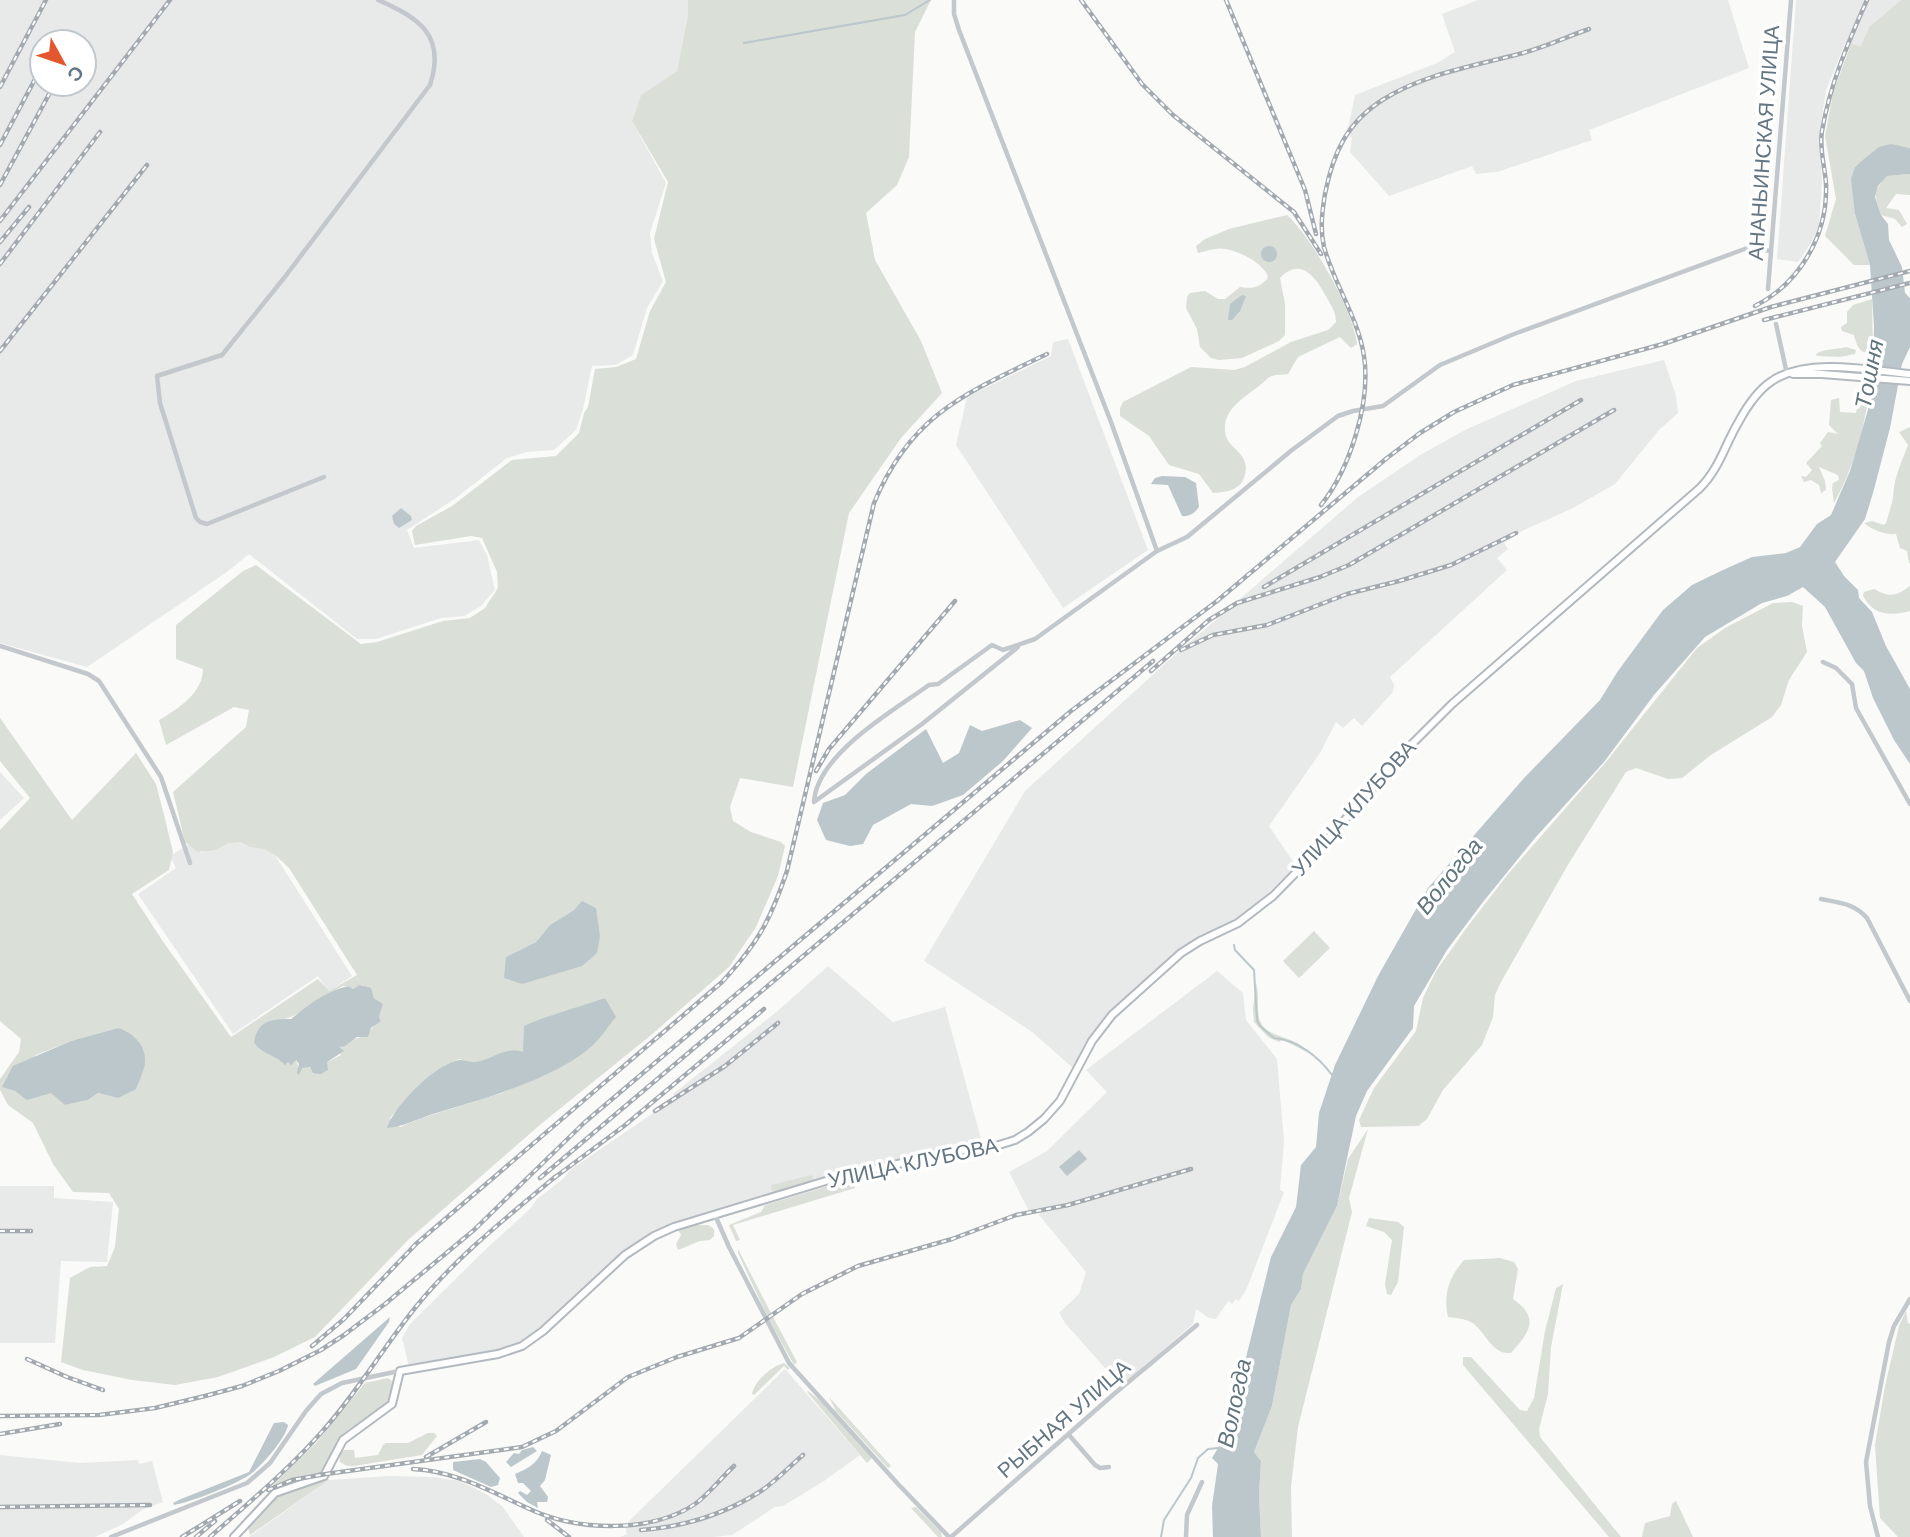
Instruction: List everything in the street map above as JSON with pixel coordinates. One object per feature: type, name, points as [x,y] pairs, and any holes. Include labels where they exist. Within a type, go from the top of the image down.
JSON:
[{"type":"main road","points":[[1863,373],[1910,382]]},
{"type":"main road","points":[[1787,374],[1910,374]]},
{"type":"main road","name":"УЛИЦА КЛУБОВА","points":[[400,1371],[518,1348],[533,1339],[615,1263],[641,1244],[674,1227],[847,1175],[1008,1143],[1034,1128],[1060,1101],[1094,1037],[1112,1015],[1188,948],[1238,923],[1273,896],[1321,848],[1408,748],[1451,704],[1705,484],[1749,405],[1768,384],[1787,374]]},
{"type":"main road","points":[[234,1537],[275,1493],[324,1476],[337,1447],[345,1438],[392,1404],[400,1371]]},
{"type":"street","points":[[324,477],[214,522],[203,524],[197,518],[179,467],[160,403],[157,376],[222,355],[284,278],[430,85],[436,60],[431,40],[417,20],[378,0]]},
{"type":"street","points":[[954,0],[954,13],[959,30],[1111,422],[1157,551]]},
{"type":"street","name":"АНАНЬИНСКАЯ УЛИЦА","points":[[1768,289],[1791,0]]},
{"type":"street","points":[[1018,647],[1003,650],[992,645],[938,684],[929,685],[846,744],[815,789],[814,802],[922,724],[1018,647],[1035,639],[1157,551],[1187,537],[1292,450],[1338,416],[1383,407],[1440,365],[1514,334],[1750,247],[1770,251]]},
{"type":"street","points":[[1776,324],[1787,374]]},
{"type":"street","points":[[0,646],[88,674],[99,681],[161,777],[190,863]]},
{"type":"street","points":[[1823,662],[1836,668],[1852,684],[1856,708],[1910,804]]},
{"type":"street","points":[[1821,899],[1850,905],[1859,909],[1867,918],[1910,1001]]},
{"type":"street","points":[[715,1215],[789,1363],[950,1537]]},
{"type":"street","points":[[1878,1537],[1870,1506],[1867,1462],[1889,1342],[1894,1326],[1910,1299]]},
{"type":"street","name":"РЫБНАЯ УЛИЦА","points":[[950,1537],[1197,1325]]},
{"type":"street","name":"УЛИЦА КЛУБОВА","points":[[111,1537],[247,1483],[270,1463],[321,1394],[342,1383],[400,1371]]},
{"type":"street","points":[[1069,1435],[1095,1465],[1100,1468],[1109,1467]]},
{"type":"street","points":[[1186,1537],[1190,1507],[1202,1482]]},
{"type":"shaded area","points":[[0,0],[688,0],[688,15],[677,71],[641,95],[632,121],[666,183],[650,233],[652,253],[663,281],[647,308],[633,355],[616,365],[592,366],[576,430],[554,450],[526,452],[507,458],[456,498],[407,530],[414,548],[479,540],[487,555],[495,590],[481,606],[464,616],[441,618],[376,639],[357,639],[249,554],[227,572],[87,667],[0,643]]},
{"type":"shaded area","points":[[688,0],[931,0],[915,32],[909,157],[897,185],[866,213],[875,260],[921,341],[942,393],[901,438],[849,513],[793,787],[740,778],[730,807],[733,821],[751,832],[781,842],[785,846],[778,876],[756,927],[729,967],[650,1036],[541,1124],[408,1240],[315,1337],[274,1357],[218,1377],[175,1385],[132,1380],[83,1370],[61,1362],[70,1278],[90,1267],[107,1266],[115,1247],[119,1209],[109,1193],[73,1192],[53,1164],[33,1123],[8,1105],[0,1090],[0,1079],[19,1052],[21,1039],[0,1021],[0,830],[30,798],[0,761],[0,718],[72,820],[136,753],[156,784],[173,852],[169,870],[132,894],[231,1037],[318,979],[329,991],[357,975],[289,868],[275,855],[241,842],[198,852],[185,842],[173,792],[246,727],[249,710],[234,707],[166,745],[159,720],[194,693],[202,678],[203,669],[176,659],[176,625],[243,571],[256,565],[361,644],[377,642],[443,621],[470,618],[485,608],[498,588],[497,572],[482,538],[471,536],[415,545],[412,531],[416,526],[452,506],[512,460],[556,456],[579,433],[588,407],[595,369],[616,367],[636,359],[650,311],[666,282],[654,239],[668,182],[632,121],[641,95],[677,71],[688,15]],"holes":[[[582,902],[522,984],[506,957],[536,942],[550,925]],[[362,985],[383,1004],[379,1017],[381,1021],[366,1035],[338,1047],[341,1055],[327,1062],[326,1066],[312,1069],[306,1066],[299,1069],[296,1060],[286,1062],[279,1058],[283,1019],[304,1010],[343,986],[353,989]],[[605,998],[559,1067],[502,1093],[400,1127],[390,1118],[423,1082],[445,1065],[459,1059],[474,1063],[523,1052],[585,1006]],[[118,1028],[118,1098],[98,1093],[88,1100],[65,1105],[51,1092],[27,1099],[3,1087],[36,1055],[71,1041]]]},
{"type":"shaded area","points":[[1478,0],[1728,0],[1749,68],[1589,130],[1592,140],[1497,172],[1476,174],[1472,166],[1389,196],[1350,152],[1352,138],[1347,133],[1355,95],[1437,63],[1455,52],[1442,14]]},
{"type":"shaded area","points":[[1796,0],[1901,0],[1869,27],[1861,46],[1845,44],[1826,90],[1819,135],[1822,181],[1819,225],[1798,262],[1777,259]]},
{"type":"shaded area","points":[[1901,0],[1910,0],[1910,148],[1880,148],[1855,167],[1855,214],[1870,265],[1854,265],[1825,236],[1836,199],[1825,136],[1833,93],[1851,44],[1861,46],[1869,27]]},
{"type":"shaded area","points":[[1910,174],[1910,195],[1896,194],[1886,208],[1899,210],[1907,224],[1902,227],[1895,219],[1881,215],[1876,194],[1887,176]]},
{"type":"shaded area","points":[[1287,215],[1308,240],[1330,275],[1348,313],[1357,344],[1351,348],[1340,337],[1298,357],[1288,374],[1270,377],[1236,404],[1225,423],[1225,431],[1226,437],[1245,462],[1244,478],[1235,488],[1213,493],[1199,474],[1169,465],[1149,436],[1120,416],[1120,408],[1123,402],[1191,367],[1234,370],[1245,367],[1291,342],[1328,330],[1336,322],[1318,282],[1307,272],[1295,269],[1280,278],[1285,304],[1285,335],[1279,341],[1242,358],[1219,360],[1211,358],[1200,347],[1197,329],[1186,308],[1190,293],[1205,291],[1218,299],[1225,299],[1240,287],[1258,286],[1268,276],[1256,262],[1238,253],[1219,248],[1198,253],[1196,246],[1205,239],[1229,229]]},
{"type":"shaded area","points":[[1872,299],[1873,353],[1868,353],[1859,348],[1854,335],[1842,331],[1841,327],[1847,323],[1847,312],[1853,305]]},
{"type":"shaded area","points":[[1068,339],[1148,550],[1063,608],[956,445],[967,397],[1051,356],[1053,342]]},
{"type":"shaded area","points":[[1846,347],[1856,350],[1855,354],[1840,357],[1816,354],[1823,351]]},
{"type":"shaded area","points":[[1664,360],[1676,396],[1678,413],[1659,430],[1615,484],[1571,509],[1522,531],[1504,543],[1508,549],[1497,558],[1507,570],[1390,677],[1394,685],[1393,692],[1362,726],[1354,718],[1343,728],[1336,722],[1320,753],[1269,826],[1296,866],[1250,910],[1187,945],[1171,957],[1095,1029],[1073,1068],[1031,1031],[924,961],[1025,791],[1169,660],[1358,497],[1420,455],[1467,429],[1576,381]]},
{"type":"shaded area","points":[[1862,388],[1869,389],[1861,433],[1847,477],[1834,503],[1832,488],[1833,483],[1839,480],[1838,475],[1819,467],[1826,490],[1821,493],[1819,485],[1811,480],[1804,482],[1801,476],[1806,477],[1812,470],[1806,463],[1822,446],[1820,443],[1828,432],[1838,434],[1829,425],[1831,400],[1839,398],[1840,412],[1856,413]]},
{"type":"shaded area","points":[[1910,427],[1909,563],[1907,551],[1900,548],[1896,534],[1887,534],[1864,523],[1886,523],[1896,478],[1908,445],[1899,432]]},
{"type":"shaded area","points":[[1910,586],[1910,611],[1903,613],[1877,611],[1863,596],[1864,592],[1874,589],[1893,595]]},
{"type":"shaded area","points":[[1792,602],[1803,606],[1802,626],[1807,652],[1789,680],[1781,705],[1772,717],[1711,755],[1682,778],[1668,779],[1636,768],[1626,772],[1569,863],[1501,982],[1495,995],[1493,1017],[1482,1045],[1443,1090],[1427,1119],[1418,1126],[1361,1127],[1359,1120],[1374,1088],[1416,1031],[1423,998],[1436,971],[1508,874],[1605,763],[1697,648],[1725,628],[1773,603]]},
{"type":"shaded area","points":[[0,772],[24,798],[0,820]]},
{"type":"shaded area","points":[[253,821],[352,976],[328,992],[318,976],[233,1034],[138,894],[176,868],[170,856],[193,842],[201,853]]},
{"type":"shaded area","points":[[1314,931],[1330,948],[1299,978],[1283,961]]},
{"type":"shaded area","points":[[828,966],[893,1022],[945,1007],[983,1146],[952,1150],[679,1222],[637,1242],[521,1344],[507,1350],[409,1367],[402,1338],[410,1324],[530,1209],[537,1199],[563,1179],[570,1170],[675,1098],[673,1094],[780,1009]]},
{"type":"shaded area","points":[[1217,971],[1243,993],[1246,1020],[1277,1059],[1284,1141],[1280,1190],[1284,1192],[1247,1288],[1239,1301],[1236,1299],[1232,1304],[1228,1301],[1216,1319],[1209,1318],[1196,1309],[1193,1324],[1121,1386],[1059,1313],[1079,1294],[1086,1272],[1039,1215],[1037,1208],[1029,1211],[1009,1172],[1047,1151],[1107,1092],[1086,1070]]},
{"type":"shaded area","points":[[1256,983],[1259,1017],[1264,1027],[1297,1043],[1309,1053],[1283,1040],[1279,1042],[1268,1037],[1254,1022]]},
{"type":"shaded area","points":[[1368,1129],[1349,1198],[1352,1212],[1298,1427],[1291,1487],[1292,1537],[1261,1537],[1261,1461],[1254,1452],[1272,1406],[1291,1305],[1301,1289],[1303,1274],[1337,1206],[1348,1159]]},
{"type":"shaded area","points":[[812,1175],[813,1180],[808,1183],[777,1193],[771,1189],[771,1185]]},
{"type":"shaded area","points":[[848,1180],[853,1181],[855,1188],[733,1225],[740,1240],[736,1241],[729,1225],[761,1212],[765,1205]]},
{"type":"shaded area","points":[[0,1186],[54,1186],[54,1198],[113,1202],[107,1262],[61,1261],[55,1343],[0,1343]]},
{"type":"shaded area","points":[[1369,1218],[1398,1222],[1404,1227],[1398,1282],[1391,1295],[1387,1294],[1385,1284],[1392,1240],[1384,1232],[1366,1226]]},
{"type":"shaded area","points":[[694,1225],[708,1225],[714,1229],[714,1236],[710,1240],[678,1250],[676,1244],[681,1235],[678,1230]]},
{"type":"shaded area","points":[[738,1249],[771,1313],[767,1316],[738,1253]]},
{"type":"shaded area","points":[[1500,1258],[1514,1262],[1518,1269],[1513,1299],[1527,1312],[1529,1319],[1527,1332],[1511,1353],[1498,1350],[1471,1322],[1448,1317],[1446,1301],[1454,1273],[1464,1260]]},
{"type":"shaded area","points":[[1563,1284],[1551,1347],[1548,1394],[1539,1429],[1540,1437],[1621,1537],[1609,1537],[1463,1365],[1463,1357],[1471,1357],[1520,1410],[1527,1411],[1534,1398],[1545,1331],[1556,1288]]},
{"type":"shaded area","points":[[1906,1311],[1910,1324],[1910,1537],[1898,1537],[1880,1518],[1875,1445],[1885,1386],[1899,1326]]},
{"type":"shaded area","points":[[772,1315],[797,1362],[794,1365],[768,1318]]},
{"type":"shaded area","points":[[784,1363],[790,1368],[788,1370],[784,1366],[752,1394],[764,1375]]},
{"type":"shaded area","points":[[785,1369],[860,1455],[824,1481],[783,1506],[775,1507],[732,1535],[620,1537],[627,1534],[625,1525]]},
{"type":"shaded area","points":[[388,1378],[394,1383],[390,1401],[345,1432],[322,1472],[272,1486],[316,1443],[365,1383]]},
{"type":"shaded area","points":[[807,1392],[823,1403],[872,1458],[867,1463]]},
{"type":"shaded area","points":[[829,1397],[891,1466],[888,1468],[836,1411]]},
{"type":"shaded area","points":[[428,1433],[437,1436],[422,1455],[354,1466],[340,1462],[339,1455],[344,1450],[354,1450],[355,1458],[378,1455],[386,1443],[408,1443]]},
{"type":"shaded area","points":[[0,1455],[80,1463],[138,1460],[139,1464],[152,1461],[163,1502],[142,1510],[123,1524],[95,1537],[0,1537]]},
{"type":"shaded area","points":[[389,1476],[434,1477],[460,1481],[486,1494],[503,1507],[524,1537],[249,1537],[329,1480]]},
{"type":"shaded area","points":[[327,1478],[329,1480],[250,1535],[248,1527],[269,1502],[282,1492]]},
{"type":"shaded area","points":[[1676,1501],[1693,1537],[1642,1537],[1645,1523],[1670,1516],[1672,1504]]},
{"type":"shaded area","points":[[916,1507],[941,1532],[942,1537],[938,1537],[911,1508]]},
{"type":"water","name":"Вологда","points":[[1891,144],[1910,148],[1910,174],[1887,176],[1878,186],[1875,197],[1881,215],[1888,224],[1889,240],[1902,267],[1905,293],[1910,298],[1910,347],[1902,364],[1890,428],[1865,519],[1835,562],[1858,590],[1859,598],[1872,612],[1886,646],[1910,689],[1910,764],[1894,740],[1873,698],[1864,671],[1856,663],[1825,607],[1803,587],[1787,596],[1762,603],[1705,637],[1654,695],[1604,762],[1535,838],[1447,950],[1414,1006],[1413,1028],[1367,1091],[1356,1116],[1337,1206],[1303,1274],[1301,1289],[1291,1305],[1272,1406],[1254,1452],[1261,1461],[1261,1537],[1213,1537],[1212,1506],[1218,1464],[1212,1458],[1235,1420],[1231,1406],[1237,1394],[1271,1257],[1296,1207],[1301,1165],[1316,1147],[1319,1113],[1335,1065],[1378,976],[1428,888],[1525,777],[1600,700],[1663,610],[1692,585],[1723,570],[1752,557],[1786,553],[1800,547],[1817,524],[1831,515],[1850,471],[1872,396],[1874,327],[1870,265],[1855,214],[1851,179],[1855,167],[1865,158],[1879,147]]},
{"type":"water","points":[[1266,246],[1272,246],[1277,254],[1275,260],[1266,262],[1261,257],[1261,251]]},
{"type":"water","points":[[1242,295],[1246,296],[1240,311],[1232,320],[1228,320],[1230,304]]},
{"type":"water","points":[[1185,477],[1196,483],[1199,507],[1196,511],[1182,516],[1168,485],[1151,484],[1155,478]]},
{"type":"water","points":[[401,508],[412,520],[399,528],[394,524],[392,516]]},
{"type":"water","points":[[1020,720],[1032,728],[1003,761],[963,795],[932,806],[911,804],[873,825],[863,844],[850,846],[826,840],[817,820],[823,803],[845,795],[866,774],[926,729],[943,763],[959,753],[970,725],[982,731]]},
{"type":"water","points":[[582,901],[596,908],[600,936],[597,953],[582,966],[522,984],[504,978],[506,957],[536,942],[550,925],[574,910]]},
{"type":"water","points":[[360,985],[371,988],[374,998],[383,1004],[379,1017],[381,1021],[371,1028],[368,1037],[357,1037],[339,1047],[344,1051],[327,1062],[328,1070],[321,1074],[313,1073],[310,1067],[302,1068],[299,1075],[299,1064],[296,1060],[291,1065],[288,1062],[285,1065],[261,1050],[254,1042],[259,1029],[267,1022],[291,1019],[325,995],[340,988],[348,986],[353,989]]},
{"type":"water","points":[[605,998],[616,1017],[595,1043],[558,1069],[516,1087],[387,1128],[406,1099],[426,1079],[446,1065],[458,1060],[476,1062],[510,1051],[523,1052],[524,1026]]},
{"type":"water","points":[[118,1028],[133,1036],[145,1055],[145,1064],[136,1089],[118,1098],[98,1093],[88,1100],[65,1105],[51,1093],[27,1100],[15,1091],[2,1087],[13,1066],[71,1041]]},
{"type":"water","points":[[1079,1150],[1087,1159],[1067,1176],[1059,1167]]},
{"type":"water","points":[[390,1317],[356,1369],[315,1386],[313,1384]]},
{"type":"water","points":[[284,1422],[288,1425],[283,1437],[252,1473],[214,1492],[174,1505],[173,1503],[181,1499],[249,1472],[274,1423]]},
{"type":"water","points":[[533,1447],[537,1451],[511,1467],[506,1462],[514,1453],[519,1454],[522,1450]]},
{"type":"water","points":[[542,1451],[551,1455],[545,1480],[540,1486],[548,1497],[547,1502],[537,1502],[538,1508],[518,1493],[520,1491],[527,1495],[531,1491],[523,1483],[518,1483],[515,1474],[531,1465]]},
{"type":"water","points":[[480,1459],[500,1478],[498,1485],[491,1487],[453,1470],[453,1462]]},
{"type":"waterway","points":[[744,43],[905,15],[930,0]]},
{"type":"waterway","points":[[1234,945],[1235,950],[1254,970],[1257,1020],[1260,1026],[1274,1038],[1283,1039],[1306,1050],[1332,1075]]},
{"type":"waterway","name":"Вологда","points":[[1161,1537],[1164,1520],[1191,1478],[1198,1458],[1208,1449],[1218,1448]]},
{"type":"railway","points":[[0,87],[46,0]]},
{"type":"railway","points":[[0,221],[170,0]]},
{"type":"railway","points":[[1081,0],[1142,84],[1173,115],[1294,212],[1321,254]]},
{"type":"railway","points":[[1226,0],[1305,190],[1316,234]]},
{"type":"railway","points":[[1755,306],[1771,296],[1798,271],[1816,239],[1825,203],[1826,184],[1821,144],[1825,114],[1840,64],[1867,0]]},
{"type":"railway","points":[[1321,505],[1341,473],[1356,434],[1365,374],[1361,342],[1328,261],[1322,234],[1328,179],[1337,152],[1360,118],[1399,90],[1450,72],[1537,49],[1589,29]]},
{"type":"railway","points":[[0,145],[28,92]]},
{"type":"railway","points":[[0,185],[47,98]]},
{"type":"railway","points":[[0,264],[100,132]]},
{"type":"railway","points":[[0,351],[147,165]]},
{"type":"railway","points":[[0,242],[29,207]]},
{"type":"railway","points":[[0,1416],[99,1415],[155,1408],[242,1386],[279,1371],[344,1335],[474,1230],[585,1122],[1071,711],[1217,601],[1387,458],[1454,412],[1513,385],[1663,344],[1771,307],[1910,271]]},
{"type":"railway","points":[[1764,320],[1910,283]]},
{"type":"railway","points":[[312,1346],[344,1319],[417,1243],[722,982],[754,943],[775,904],[787,871],[874,503],[905,448],[924,427],[966,395],[1047,354]]},
{"type":"railway","points":[[1264,587],[1581,400]]},
{"type":"railway","points":[[1151,671],[1209,620],[1237,603],[1349,565],[1614,410]]},
{"type":"railway","points":[[1181,650],[1213,635],[1267,625],[1347,594],[1451,565],[1516,533]]},
{"type":"railway","points":[[816,771],[829,749],[955,601]]},
{"type":"railway","points":[[540,1178],[1153,661]]},
{"type":"railway","points":[[554,1178],[624,1126],[764,1009]]},
{"type":"railway","points":[[655,1111],[725,1066],[778,1023]]},
{"type":"railway","points":[[268,1490],[292,1480],[326,1474],[522,1447],[556,1431],[628,1377],[677,1357],[739,1338],[802,1294],[858,1266],[952,1239],[1016,1215],[1068,1205],[1191,1169]]},
{"type":"railway","points":[[210,1537],[280,1475],[319,1435],[415,1308],[447,1272],[555,1177]]},
{"type":"railway","points":[[0,1231],[31,1231]]},
{"type":"railway","points":[[27,1359],[103,1390]]},
{"type":"railway","points":[[426,1457],[486,1422]]},
{"type":"railway","points":[[0,1434],[60,1424]]},
{"type":"railway","points":[[641,1530],[672,1526],[718,1513],[767,1487],[803,1455]]},
{"type":"railway","points":[[413,1469],[460,1479],[552,1518],[616,1526],[658,1520],[678,1513],[700,1500],[734,1466]]},
{"type":"railway","points":[[182,1537],[240,1501]]},
{"type":"railway","points":[[0,1507],[150,1505]]},
{"type":"railway","points":[[547,1520],[569,1537]]},
{"type":"railway","points":[[196,1537],[215,1521]]},
{"type":"water label","name":"Тошня","points":[[1869,374]]}]
